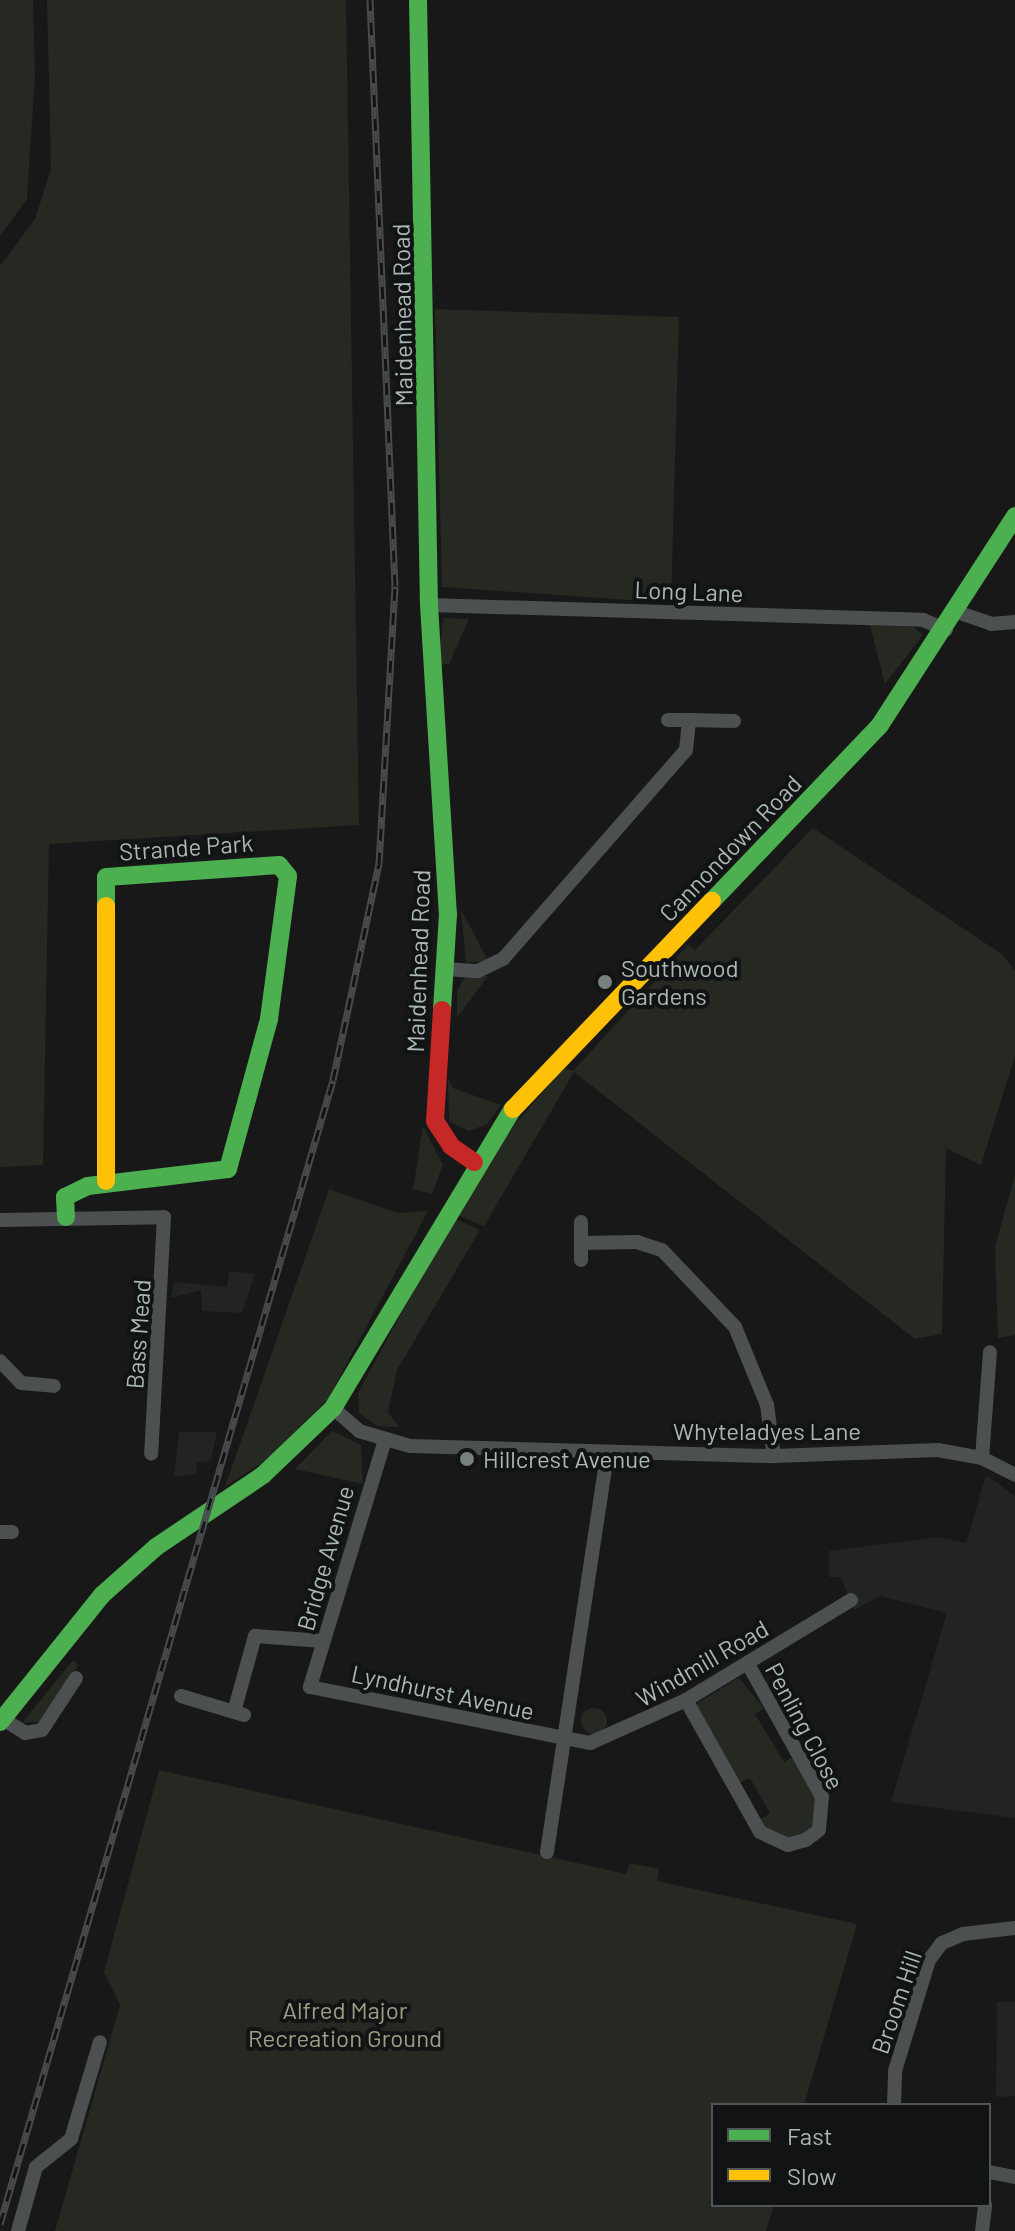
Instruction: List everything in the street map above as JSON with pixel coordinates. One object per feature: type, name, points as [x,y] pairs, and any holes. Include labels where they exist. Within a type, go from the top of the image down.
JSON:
[{"type":"street","name":"Maidenhead Road","points":[[418,0],[429,605],[446,969],[435,1121],[451,1146],[474,1162]]},
{"type":"street","name":"Cannondown Road","points":[[474,1162],[561,1055],[880,725],[946,630],[1015,516]]},
{"type":"street","name":"Long Lane","points":[[429,605],[923,620],[946,630]]},
{"type":"street","points":[[957,612],[991,624],[1015,622]]},
{"type":"street","points":[[668,720],[734,721]]},
{"type":"street","points":[[446,969],[478,971],[503,959],[686,750],[689,720]]},
{"type":"street","name":"Strande Park","points":[[66,1217],[65,1197],[106,1181],[228,1169],[235,1158],[269,1019],[288,876],[279,865],[106,877],[106,1181]]},
{"type":"street","points":[[76,1678],[72,1695],[42,1730],[25,1733],[2,1720],[102,1595],[156,1547],[263,1475],[333,1408],[474,1162]]},
{"type":"street","points":[[0,1220],[66,1217]]},
{"type":"street","name":"Bass Mead","points":[[66,1217],[164,1217],[151,1454]]},
{"type":"street","points":[[581,1222],[581,1260]]},
{"type":"street","points":[[581,1243],[637,1242],[662,1250],[735,1327],[767,1405],[774,1456]]},
{"type":"street","points":[[982,1458],[990,1352]]},
{"type":"street","points":[[0,1361],[21,1383],[54,1386]]},
{"type":"street","points":[[333,1408],[384,1443]]},
{"type":"street","name":"Whyteladyes Lane","points":[[384,1443],[607,1453],[774,1456],[938,1450],[982,1458],[1015,1475]]},
{"type":"street","name":"Bridge Avenue","points":[[310,1687],[384,1443]]},
{"type":"street","points":[[547,1852],[567,1739],[607,1453]]},
{"type":"street","name":"Windmill Road","points":[[567,1739],[613,1738],[686,1700],[851,1600]]},
{"type":"street","points":[[181,1696],[239,1713],[255,1636],[323,1641]]},
{"type":"street","name":"Penling Close","points":[[686,1700],[760,1832],[788,1845],[806,1840],[819,1830],[822,1797],[748,1664]]},
{"type":"street","name":"Lyndhurst Avenue","points":[[310,1687],[567,1739]]},
{"type":"street","name":"Broom Hill","points":[[894,2103],[895,2071],[929,1960],[942,1943],[963,1934],[1015,1928]]},
{"type":"street","points":[[18,2231],[36,2167],[71,2139],[100,2042]]},
{"type":"street","points":[[82,2054],[97,2057]]},
{"type":"street","points":[[991,2177],[1015,2177]]},
{"type":"street","points":[[982,2231],[985,2207]]},
{"type":"shaded area","points":[[229,1271],[255,1274],[242,1313],[202,1311],[201,1290],[171,1298],[174,1282],[227,1287]]},
{"type":"shaded area","points":[[179,1432],[217,1432],[211,1460],[197,1463],[196,1474],[174,1477]]},
{"type":"shaded area","points":[[986,1475],[1015,1496],[1015,1818],[891,1802],[947,1613],[880,1596],[854,1610],[841,1577],[829,1577],[829,1551],[939,1537],[966,1543]]},
{"type":"shaded area","points":[[997,2002],[1015,2002],[1015,2096],[996,2097]]},
{"type":"green space","points":[[0,0],[33,0],[35,75],[27,199],[0,236]]},
{"type":"green space","points":[[47,0],[346,0],[359,825],[49,844],[43,1165],[0,1167],[0,266],[35,219],[51,169]]},
{"type":"green space","points":[[435,309],[679,317],[671,603],[442,587]]},
{"type":"green space","points":[[443,618],[469,619],[449,664],[438,664]]},
{"type":"green space","points":[[870,625],[914,627],[923,635],[885,684]]},
{"type":"green space","points":[[813,828],[1003,955],[1015,971],[1015,1056],[981,1165],[946,1148],[942,1334],[915,1339],[574,1072],[484,1226],[455,1214],[515,1124],[564,1068],[573,1071],[688,945],[695,950]]},
{"type":"green space","points":[[461,910],[489,962],[466,962]]},
{"type":"green space","points":[[465,976],[488,976],[457,1018],[457,991]]},
{"type":"green space","points":[[448,1077],[453,1088],[501,1105],[487,1124],[469,1131],[449,1121]]},
{"type":"green space","points":[[423,1126],[443,1165],[432,1194],[413,1189]]},
{"type":"green space","points":[[1015,1175],[1015,1335],[998,1338],[995,1247]]},
{"type":"green space","points":[[329,1189],[398,1213],[428,1211],[328,1399],[266,1460],[225,1487]]},
{"type":"green space","points":[[453,1218],[480,1230],[397,1370],[388,1412],[399,1427],[377,1426],[359,1413],[358,1393]]},
{"type":"green space","points":[[332,1431],[361,1445],[363,1484],[295,1469]]},
{"type":"green space","points":[[73,1660],[78,1665],[40,1722],[22,1723]]},
{"type":"green space","points":[[739,1678],[764,1708],[755,1714],[784,1762],[793,1757],[819,1801],[817,1825],[806,1835],[791,1839],[766,1830],[761,1819],[770,1813],[750,1778],[739,1783],[696,1712],[697,1703]]},
{"type":"green space","points":[[594,1708],[603,1712],[607,1721],[603,1730],[594,1734],[585,1730],[581,1721],[585,1712]]},
{"type":"green space","name":"Alfred Major Recreation Ground","points":[[159,1770],[626,1874],[630,1863],[659,1869],[657,1881],[857,1924],[805,2103],[711,2103],[711,2207],[773,2207],[766,2231],[55,2231],[120,2005],[104,1972]]},
{"type":"railway","points":[[0,2224],[333,1080],[379,864],[395,586],[370,0]]},
{"type":"traffic: fast","points":[[418,0],[429,605],[448,914],[442,1010]]},
{"type":"traffic: fast","points":[[712,901],[880,725],[1015,516]]},
{"type":"traffic: fast","points":[[66,1217],[65,1197],[88,1186],[228,1169],[269,1019],[288,876],[279,865],[106,877],[106,906]]},
{"type":"traffic: fast","points":[[0,1722],[102,1595],[156,1547],[263,1475],[333,1408],[513,1109]]},
{"type":"traffic: slow","points":[[513,1109],[712,901]]},
{"type":"traffic: slow","points":[[106,906],[106,1181]]},
{"type":"traffic: jam","points":[[442,1010],[435,1121],[451,1146],[474,1162]]},
{"type":"place","name":"Southwood Gardens","points":[[605,982]]},
{"type":"place","name":"Hillcrest Avenue","points":[[467,1459]]}]
